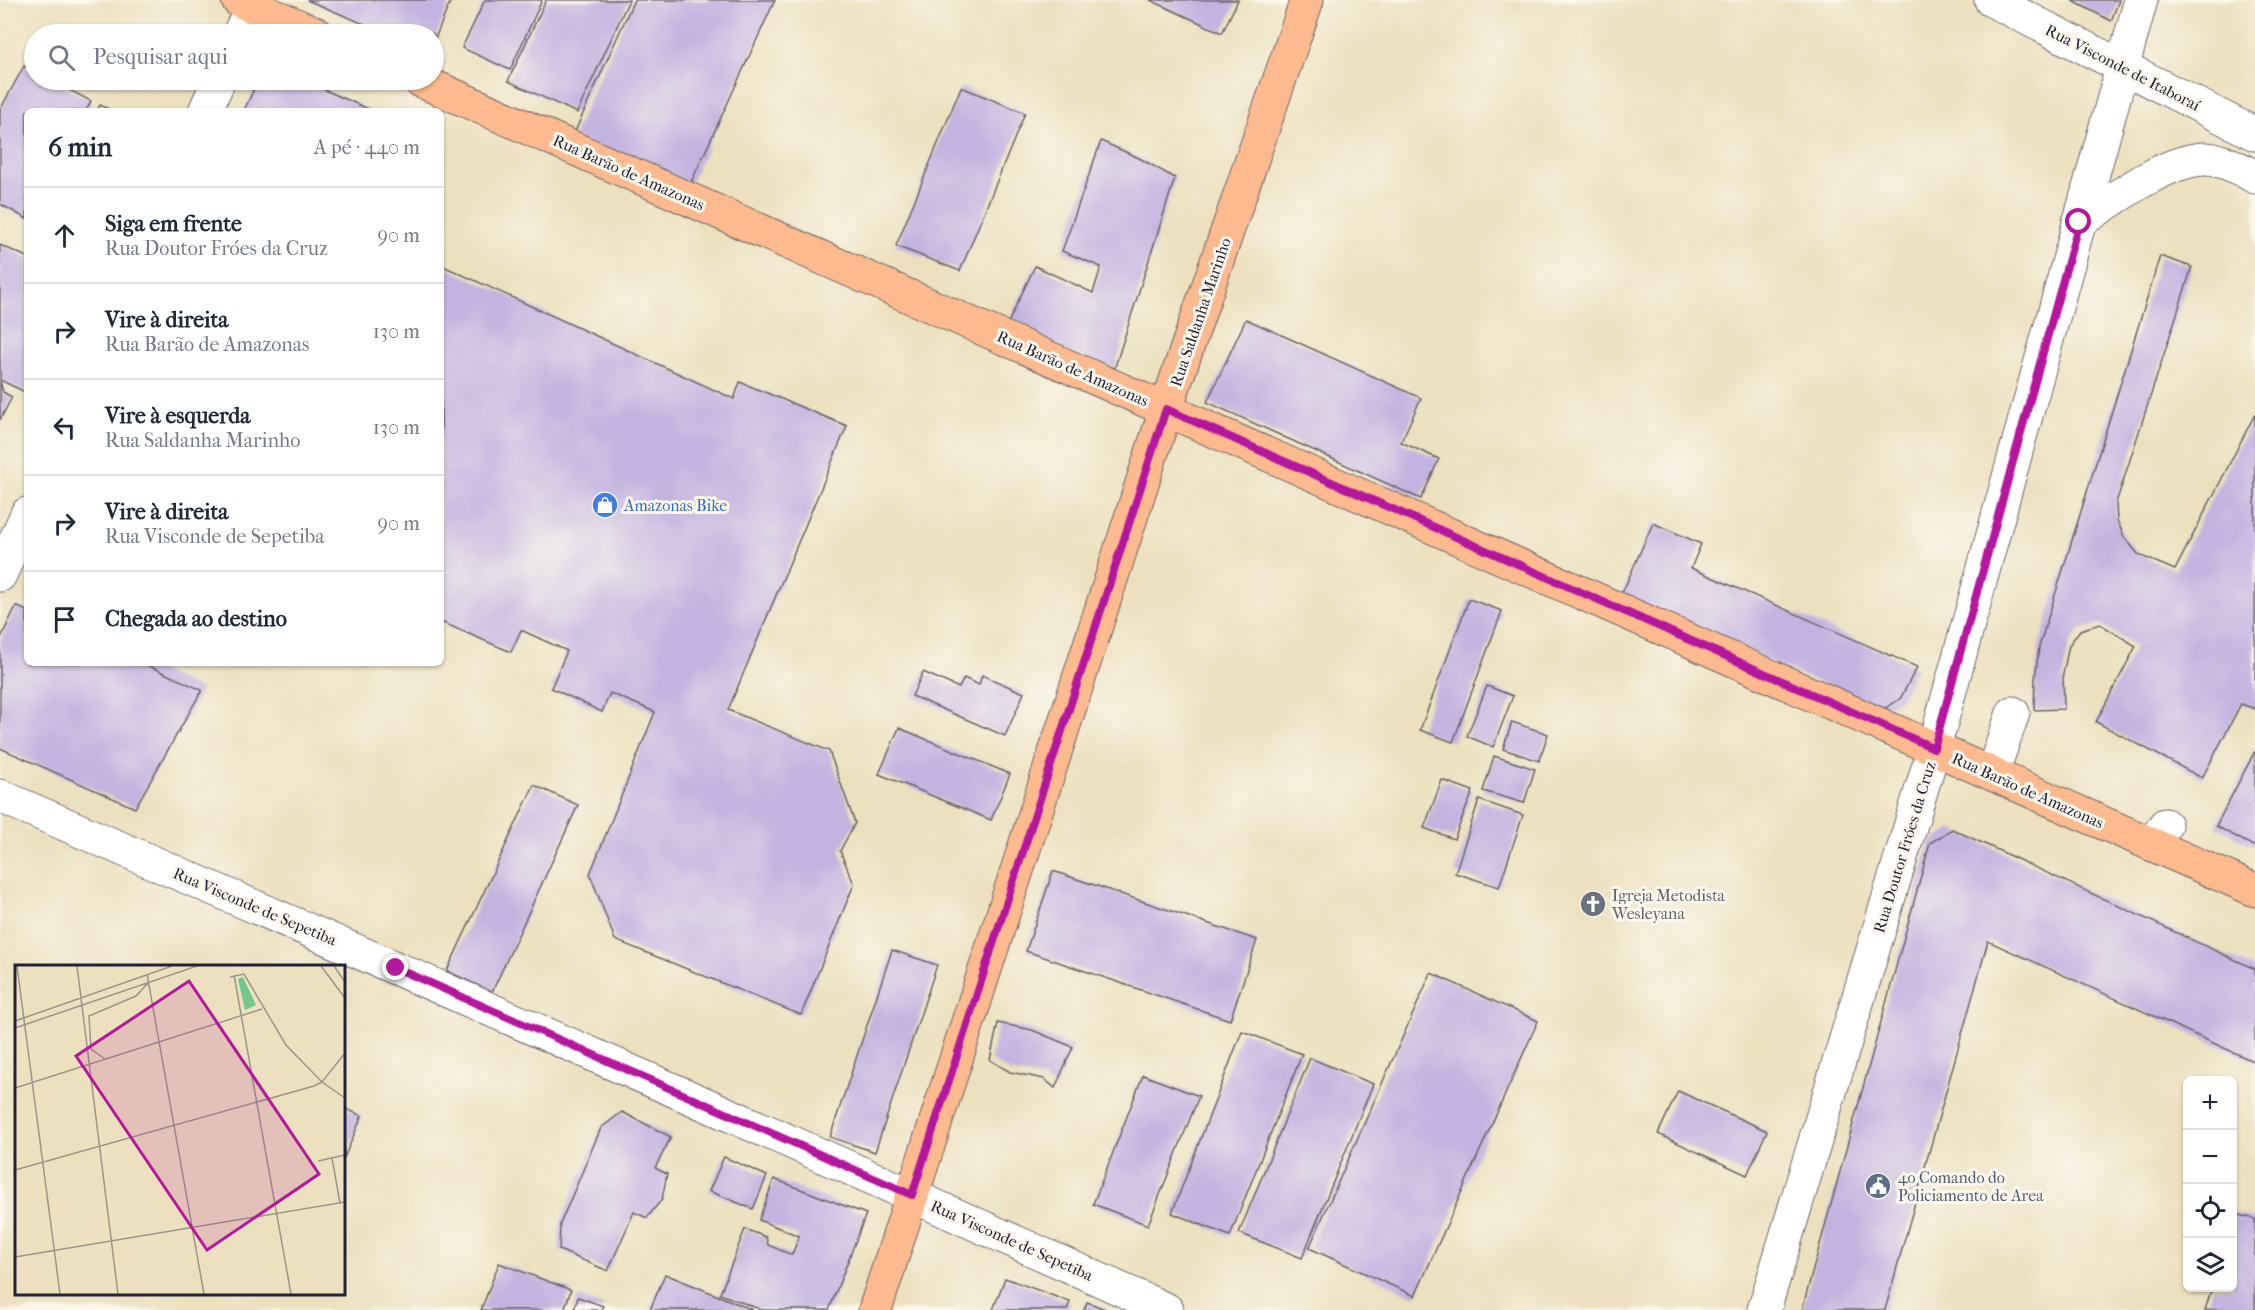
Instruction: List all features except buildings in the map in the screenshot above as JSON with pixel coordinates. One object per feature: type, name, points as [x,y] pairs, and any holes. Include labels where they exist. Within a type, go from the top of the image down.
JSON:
[{"type":"main road","name":"Rua Saldanha Marinho","points":[[875,1310],[1166,409],[1307,0]]},
{"type":"main road","points":[[246,10],[287,24]]},
{"type":"main road","name":"Rua Barão de Amazonas","points":[[442,90],[1992,774],[2158,835],[2255,890]]},
{"type":"street","name":"Rua Visconde de Itaboraí","points":[[1991,0],[2255,134]]},
{"type":"street","name":"Rua Doutor Fróes da Cruz","points":[[1764,1310],[1934,748],[2140,0]]},
{"type":"street","points":[[206,108],[214,90]]},
{"type":"street","points":[[2079,222],[2163,169],[2203,159],[2230,164],[2255,177]]},
{"type":"street","points":[[0,575],[24,521]]},
{"type":"street","points":[[1992,774],[2013,713]]},
{"type":"street","name":"Rua Visconde de Sepetiba","points":[[0,796],[912,1195],[1167,1310]]},
{"type":"place","name":"Amazonas Bike","points":[[605,505]]},
{"type":"place","name":"Igreja Metodista Wesleyana","points":[[1593,904]]},
{"type":"place","name":"4o Comando do Policiamento de Area","points":[[1878,1186]]},
{"type":"route","points":[[396,968],[912,1195],[1166,409],[1934,748],[2079,222]]}]
